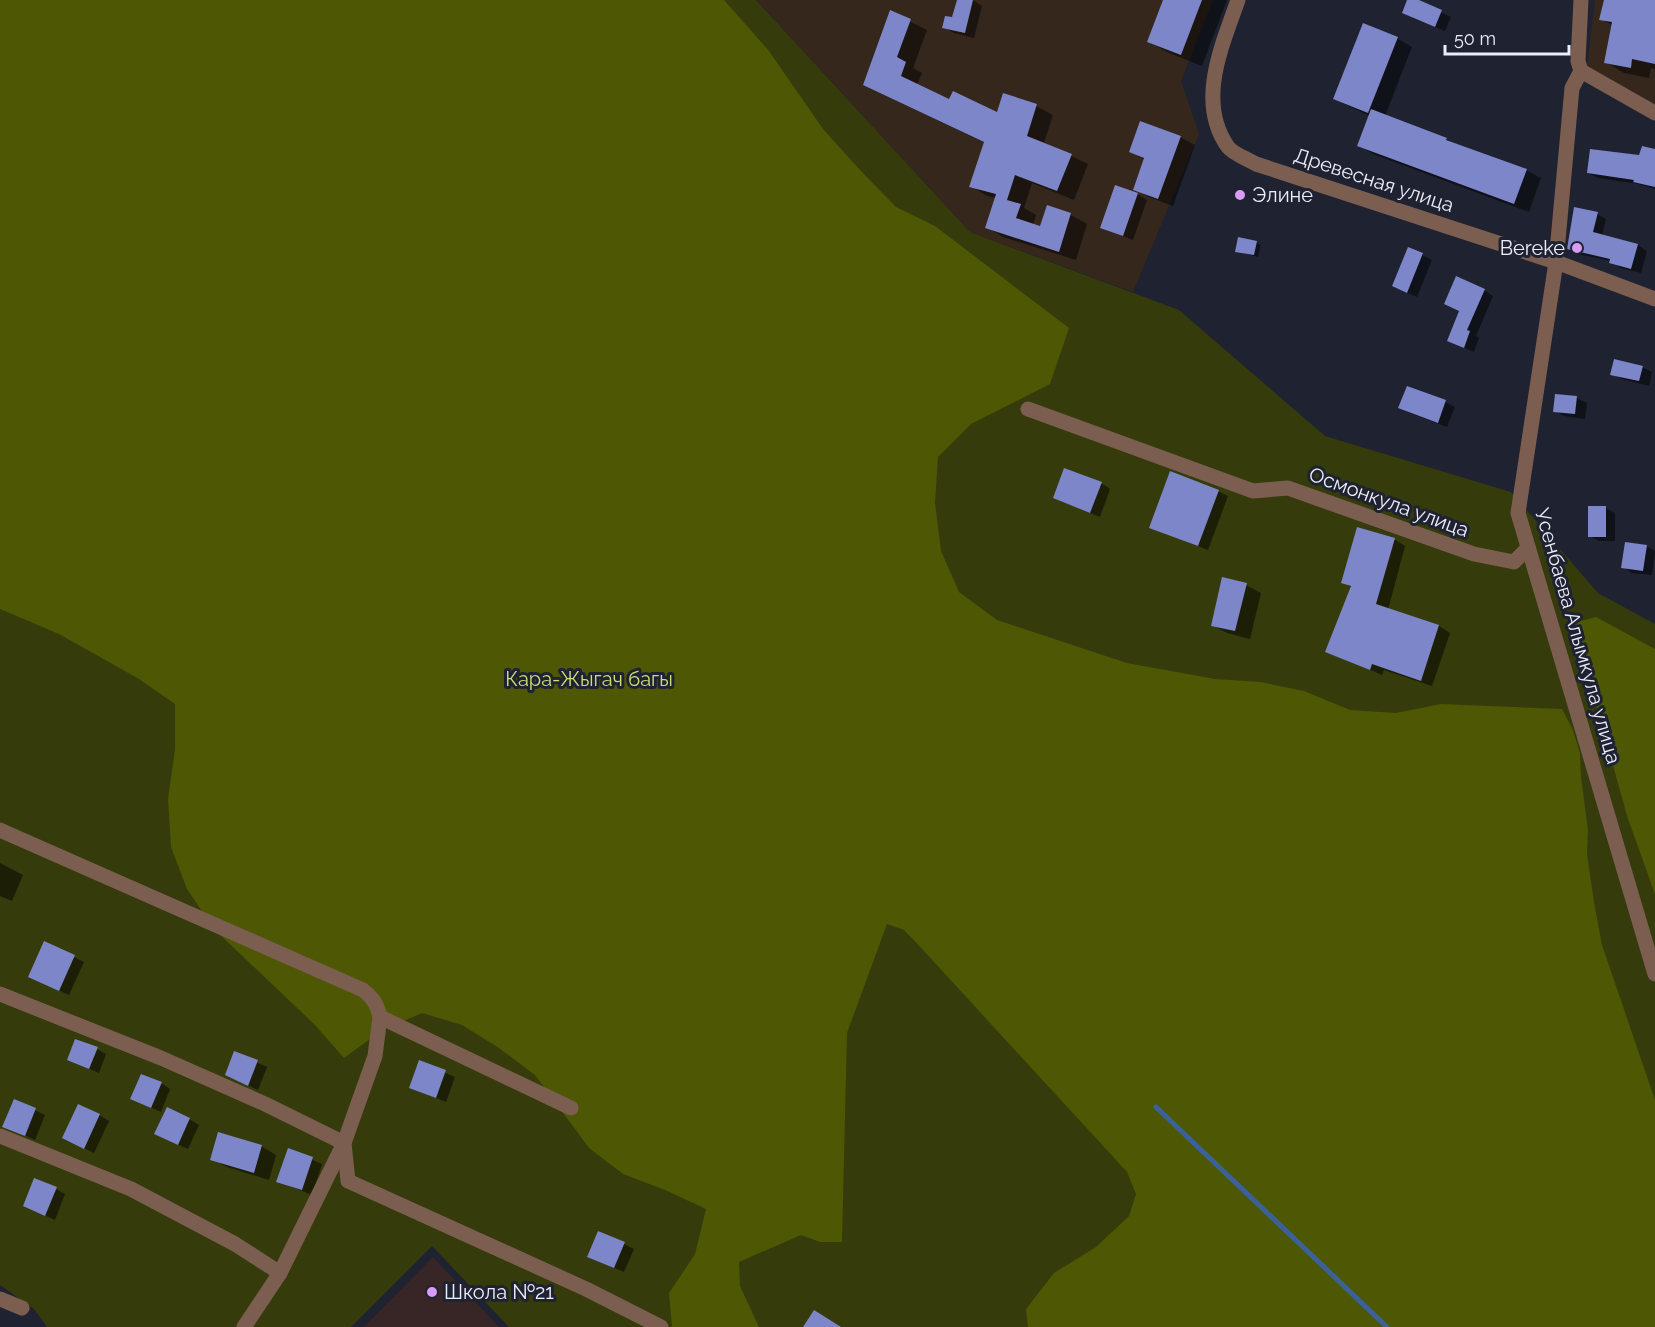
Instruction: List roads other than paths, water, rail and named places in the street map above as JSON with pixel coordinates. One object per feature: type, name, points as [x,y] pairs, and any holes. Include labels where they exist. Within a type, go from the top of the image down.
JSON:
[{"type":"street","name":"Древесная улица","points":[[1238,0],[1221,49],[1212,90],[1215,120],[1229,148],[1256,164],[1556,262],[1655,299]]},
{"type":"street","points":[[1581,0],[1578,61],[1581,71],[1655,112]]},
{"type":"street","name":"Усенбаева Алымкула улица","points":[[1581,71],[1572,88],[1556,262],[1518,513],[1655,974]]},
{"type":"street","name":"Осмонкула улица","points":[[1028,409],[1253,490],[1288,488],[1474,554],[1514,562],[1528,548]]},
{"type":"street","points":[[0,830],[363,990],[377,1005],[380,1017],[375,1056],[344,1143],[280,1273],[244,1327]]},
{"type":"street","points":[[0,994],[161,1058],[255,1099],[344,1143]]},
{"type":"street","points":[[380,1017],[571,1108]]},
{"type":"street","points":[[0,1136],[131,1189],[235,1244],[280,1273]]},
{"type":"street","points":[[344,1143],[348,1181],[586,1289],[661,1327]]},
{"type":"street","points":[[0,1299],[22,1308]]},
{"type":"waterway","points":[[1156,1107],[1387,1327]]},
{"type":"place","name":"Элине","points":[[1240,195]]},
{"type":"place","name":"Bereke","points":[[1577,248]]},
{"type":"place","name":"Школа №21","points":[[432,1292]]},
{"type":"park label","name":"Кара-Жыгач багы","points":[[589,679]]}]
